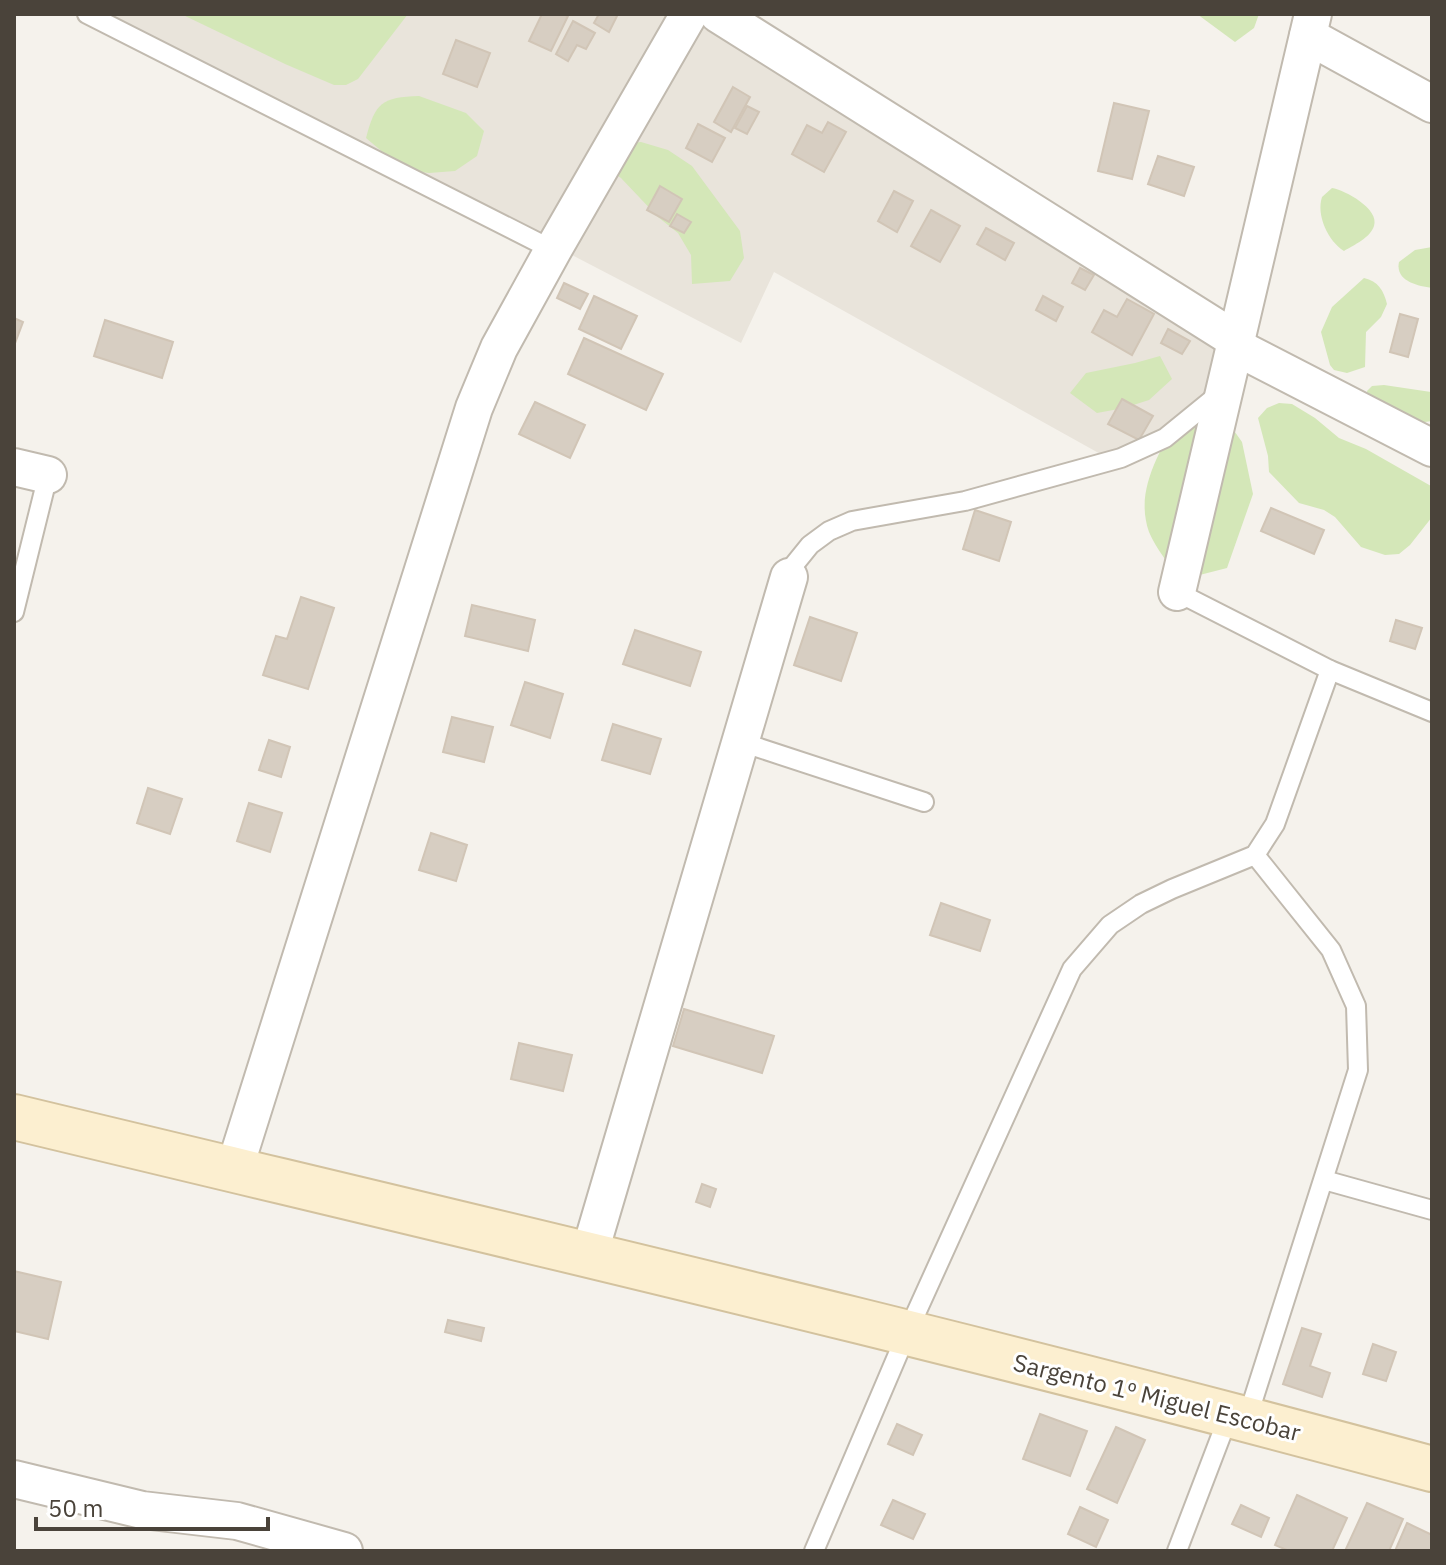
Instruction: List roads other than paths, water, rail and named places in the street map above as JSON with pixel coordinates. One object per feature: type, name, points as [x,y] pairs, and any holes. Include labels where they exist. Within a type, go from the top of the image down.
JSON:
[{"type":"street","points":[[234,1170],[474,408],[499,348],[689,14]]},
{"type":"street","points":[[718,14],[1235,343],[1432,448]]},
{"type":"street","points":[[1177,592],[1310,25],[1432,104]]},
{"type":"street","points":[[14,467],[48,475]]},
{"type":"street","points":[[589,1255],[789,577]]},
{"type":"street","name":"Sargento 1º Miguel Escobar","points":[[14,1117],[895,1329],[1432,1469]]},
{"type":"street","points":[[14,1479],[232,1536],[344,1551]]},
{"type":"lane","points":[[87,14],[553,250]]},
{"type":"lane","points":[[789,577],[793,566],[810,545],[829,531],[852,521],[965,501],[1121,458],[1165,438],[1224,390]]},
{"type":"lane","points":[[14,612],[48,475]]},
{"type":"lane","points":[[1177,592],[1330,670],[1432,712]]},
{"type":"lane","points":[[814,1551],[895,1329],[1072,969],[1110,925],[1141,904],[1255,855],[1275,824],[1330,670]]},
{"type":"lane","points":[[741,742],[924,802]]},
{"type":"lane","points":[[1177,1551],[1238,1417],[1324,1180],[1358,1070],[1356,1006],[1331,950],[1255,855]]},
{"type":"lane","points":[[1324,1180],[1432,1210]]}]
